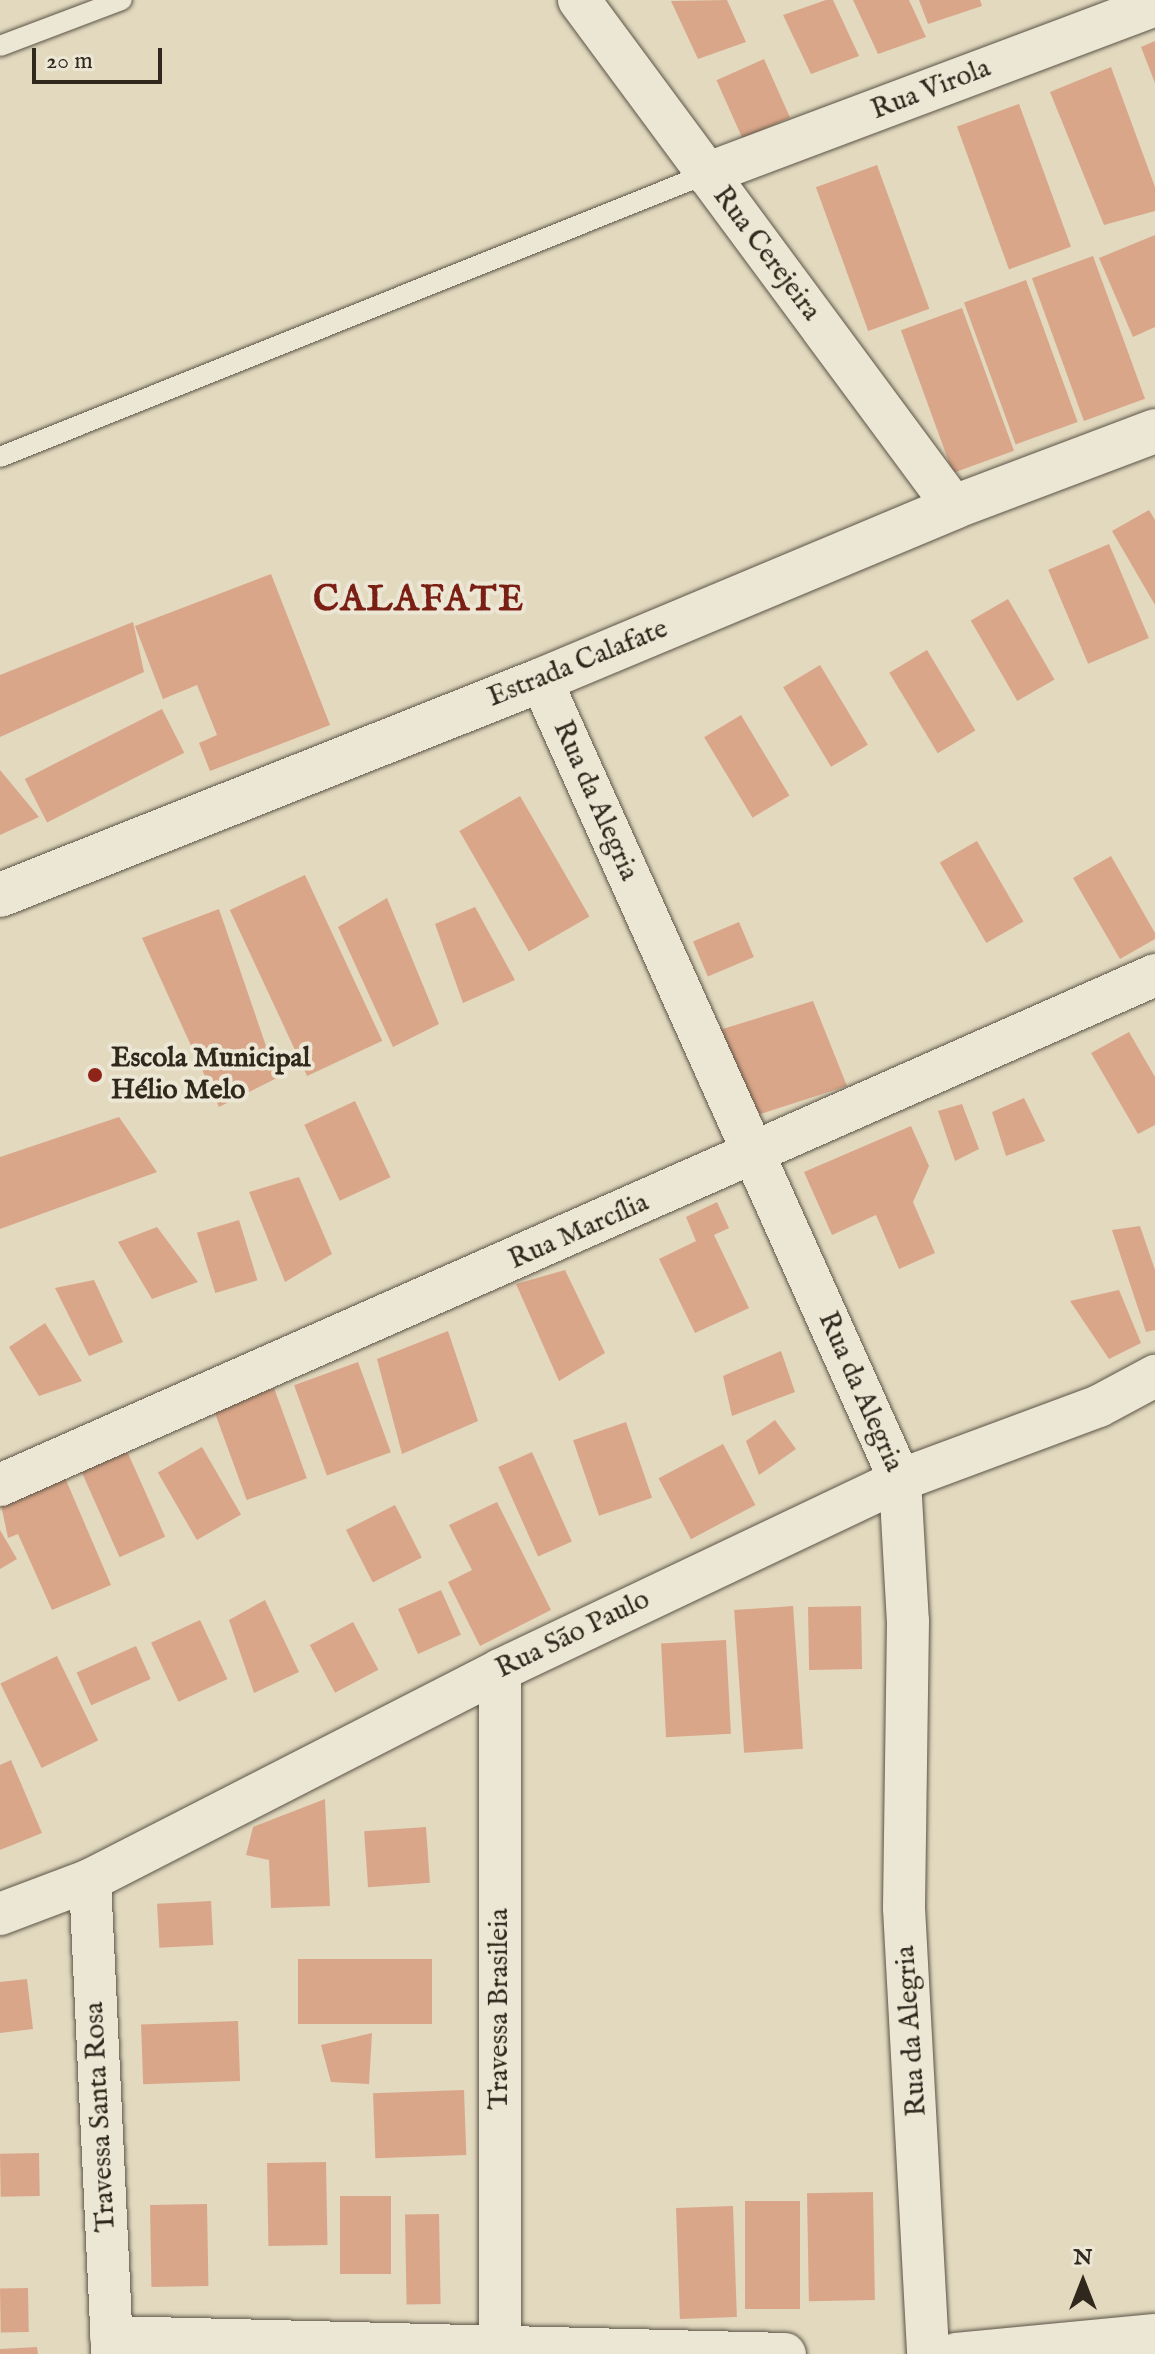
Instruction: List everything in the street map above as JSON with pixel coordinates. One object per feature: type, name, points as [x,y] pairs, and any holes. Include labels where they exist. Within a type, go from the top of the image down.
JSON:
[{"type":"street","name":"Rua Cerejeira","points":[[579,0],[954,507]]},
{"type":"street","name":"Rua Virola","points":[[706,174],[1155,5]]},
{"type":"street","name":"Estrada Calafate","points":[[0,895],[541,680],[954,507],[1155,431]]},
{"type":"street","name":"Rua da Alegria","points":[[541,680],[900,1480],[908,1621],[904,1908],[928,2354]]},
{"type":"street","name":"Rua Marcília","points":[[0,1485],[754,1156],[1155,975]]},
{"type":"street","name":"Rua São Paulo","points":[[0,1914],[90,1880],[500,1670],[900,1480],[1099,1406],[1155,1376]]},
{"type":"street","name":"Travessa Brasileia","points":[[500,1670],[500,2349]]},
{"type":"street","name":"Travessa Santa Rosa","points":[[90,1880],[112,2345]]},
{"type":"street","points":[[956,2354],[1155,2335]]},
{"type":"street","points":[[112,2345],[785,2354]]},
{"type":"lane","points":[[0,46],[122,0]]},
{"type":"lane","points":[[0,457],[706,174]]},
{"type":"building","points":[[727,0],[746,42],[698,59],[671,1]]},
{"type":"building","points":[[833,0],[859,56],[811,74],[783,15]]},
{"type":"building","points":[[853,0],[909,0],[926,37],[878,54]]},
{"type":"building","points":[[919,0],[980,0],[982,6],[928,24]]},
{"type":"building","points":[[1155,41],[1155,83],[1141,47]]},
{"type":"building","points":[[764,59],[790,117],[743,139],[716,80]]},
{"type":"building","points":[[1111,67],[1155,187],[1155,211],[1104,225],[1050,92]]},
{"type":"building","points":[[1019,104],[1071,247],[1009,269],[957,127]]},
{"type":"building","points":[[877,165],[929,309],[868,331],[816,187]]},
{"type":"building","points":[[1155,235],[1155,327],[1133,337],[1099,258]]},
{"type":"building","points":[[1093,256],[1145,399],[1084,421],[1032,278]]},
{"type":"building","points":[[1026,280],[1078,422],[1016,444],[964,303]]},
{"type":"building","points":[[962,308],[1014,451],[953,473],[901,330]]},
{"type":"building","points":[[1149,510],[1155,520],[1155,605],[1112,531]]},
{"type":"building","points":[[1109,544],[1149,638],[1088,664],[1048,570]]},
{"type":"building","points":[[271,574],[330,725],[210,771],[199,743],[217,735],[197,685],[163,699],[135,626]]},
{"type":"building","points":[[1008,599],[1054,680],[1017,701],[971,620]]},
{"type":"building","points":[[133,622],[144,672],[0,737],[0,675]]},
{"type":"building","points":[[927,650],[975,731],[938,753],[889,673]]},
{"type":"building","points":[[820,665],[868,745],[831,767],[783,687]]},
{"type":"building","points":[[162,709],[184,753],[47,823],[25,779]]},
{"type":"building","points":[[741,715],[789,796],[753,818],[704,737]]},
{"type":"building","points":[[0,770],[39,817],[0,835]]},
{"type":"building","points":[[520,796],[590,916],[529,951],[459,831]]},
{"type":"building","points":[[977,841],[1024,922],[986,943],[940,862]]},
{"type":"building","points":[[1111,856],[1155,933],[1155,939],[1120,959],[1073,878]]},
{"type":"building","points":[[305,875],[382,1041],[307,1076],[230,910]]},
{"type":"building","points":[[387,898],[439,1024],[393,1047],[338,927]]},
{"type":"building","points":[[475,907],[515,980],[463,1003],[435,924]]},
{"type":"building","points":[[219,909],[277,1078],[219,1107],[142,938]]},
{"type":"building","points":[[739,922],[754,957],[708,977],[693,942]]},
{"type":"building","points":[[813,1001],[847,1086],[754,1116],[713,1032]]},
{"type":"building","points":[[1129,1032],[1155,1077],[1155,1125],[1138,1134],[1091,1053]]},
{"type":"building","points":[[1024,1098],[1045,1141],[1006,1156],[992,1112]]},
{"type":"building","points":[[355,1101],[390,1177],[340,1201],[304,1125]]},
{"type":"building","points":[[962,1104],[979,1149],[955,1161],[938,1111]]},
{"type":"building","points":[[119,1117],[157,1172],[0,1229],[0,1157]]},
{"type":"building","points":[[911,1126],[929,1166],[913,1202],[935,1253],[899,1269],[876,1215],[832,1235],[804,1172]]},
{"type":"building","points":[[299,1177],[332,1254],[285,1282],[249,1192]]},
{"type":"building","points":[[717,1202],[729,1228],[714,1235],[749,1308],[695,1333],[659,1259],[696,1241],[686,1217]]},
{"type":"building","points":[[239,1220],[257,1280],[215,1293],[197,1233]]},
{"type":"building","points":[[1140,1226],[1155,1270],[1155,1330],[1146,1332],[1112,1230]]},
{"type":"building","points":[[157,1227],[198,1282],[152,1299],[118,1242]]},
{"type":"building","points":[[565,1270],[605,1353],[559,1381],[516,1284]]},
{"type":"building","points":[[94,1280],[123,1342],[89,1356],[55,1288]]},
{"type":"building","points":[[1119,1290],[1141,1343],[1109,1359],[1070,1301]]},
{"type":"building","points":[[45,1323],[82,1381],[39,1396],[9,1347]]},
{"type":"building","points":[[448,1331],[478,1421],[402,1454],[377,1359]]},
{"type":"building","points":[[781,1351],[795,1392],[732,1416],[723,1376]]},
{"type":"building","points":[[358,1362],[391,1452],[327,1475],[294,1385]]},
{"type":"building","points":[[274,1388],[307,1478],[247,1500],[214,1410]]},
{"type":"building","points":[[775,1420],[796,1449],[759,1475],[746,1441]]},
{"type":"building","points":[[626,1422],[652,1498],[599,1516],[573,1440]]},
{"type":"building","points":[[723,1444],[755,1505],[691,1539],[659,1478]]},
{"type":"building","points":[[202,1447],[241,1515],[197,1540],[158,1472]]},
{"type":"building","points":[[127,1451],[165,1537],[120,1557],[81,1471]]},
{"type":"building","points":[[532,1452],[572,1542],[538,1557],[498,1467]]},
{"type":"building","points":[[63,1473],[111,1585],[52,1610],[18,1534],[8,1538],[0,1500]]},
{"type":"building","points":[[497,1502],[551,1610],[480,1646],[448,1582],[472,1570],[449,1525]]},
{"type":"building","points":[[395,1505],[422,1558],[373,1583],[346,1530]]},
{"type":"building","points":[[0,1530],[17,1559],[0,1569]]},
{"type":"building","points":[[441,1590],[461,1635],[418,1654],[398,1609]]},
{"type":"building","points":[[265,1600],[299,1672],[254,1693],[229,1620]]},
{"type":"building","points":[[793,1606],[803,1749],[744,1753],[734,1610]]},
{"type":"building","points":[[861,1606],[862,1669],[809,1670],[808,1607]]},
{"type":"building","points":[[200,1620],[227,1679],[179,1702],[151,1643]]},
{"type":"building","points":[[353,1622],[378,1670],[335,1693],[310,1645]]},
{"type":"building","points":[[726,1640],[731,1734],[666,1737],[661,1643]]},
{"type":"building","points":[[136,1646],[151,1679],[91,1705],[77,1672]]},
{"type":"building","points":[[57,1656],[98,1740],[42,1768],[0,1684]]},
{"type":"building","points":[[11,1760],[42,1833],[0,1850],[0,1765]]},
{"type":"building","points":[[325,1799],[330,1906],[271,1908],[269,1860],[246,1855],[253,1827]]},
{"type":"building","points":[[426,1827],[430,1883],[368,1887],[364,1831]]},
{"type":"building","points":[[211,1901],[213,1945],[159,1948],[157,1904]]},
{"type":"building","points":[[298,1959],[432,1959],[432,2024],[298,2024]]},
{"type":"building","points":[[27,1979],[33,2029],[0,2033],[0,1982]]},
{"type":"building","points":[[238,2021],[240,2081],[143,2084],[141,2024]]},
{"type":"building","points":[[372,2033],[369,2084],[331,2082],[321,2045]]},
{"type":"building","points":[[464,2090],[466,2155],[375,2158],[373,2093]]},
{"type":"building","points":[[39,2153],[40,2196],[1,2197],[0,2154]]},
{"type":"building","points":[[326,2162],[327,2245],[268,2246],[267,2163]]},
{"type":"building","points":[[873,2192],[875,2300],[809,2301],[807,2193]]},
{"type":"building","points":[[340,2196],[391,2196],[391,2274],[340,2274]]},
{"type":"building","points":[[745,2201],[800,2201],[800,2309],[745,2309]]},
{"type":"building","points":[[207,2204],[208,2286],[151,2287],[150,2205]]},
{"type":"building","points":[[733,2206],[737,2317],[680,2319],[676,2208]]},
{"type":"building","points":[[439,2214],[441,2304],[407,2305],[405,2215]]},
{"type":"building","points":[[0,2288],[28,2288],[29,2332],[1,2332]]},
{"type":"building","points":[[37,2347],[38,2354],[0,2354],[0,2349]]},
{"type":"place","name":"Escola Municipal Hélio Melo","points":[[95,1075]]},
{"type":"district","name":"CALAFATE","points":[[419,601]]}]
